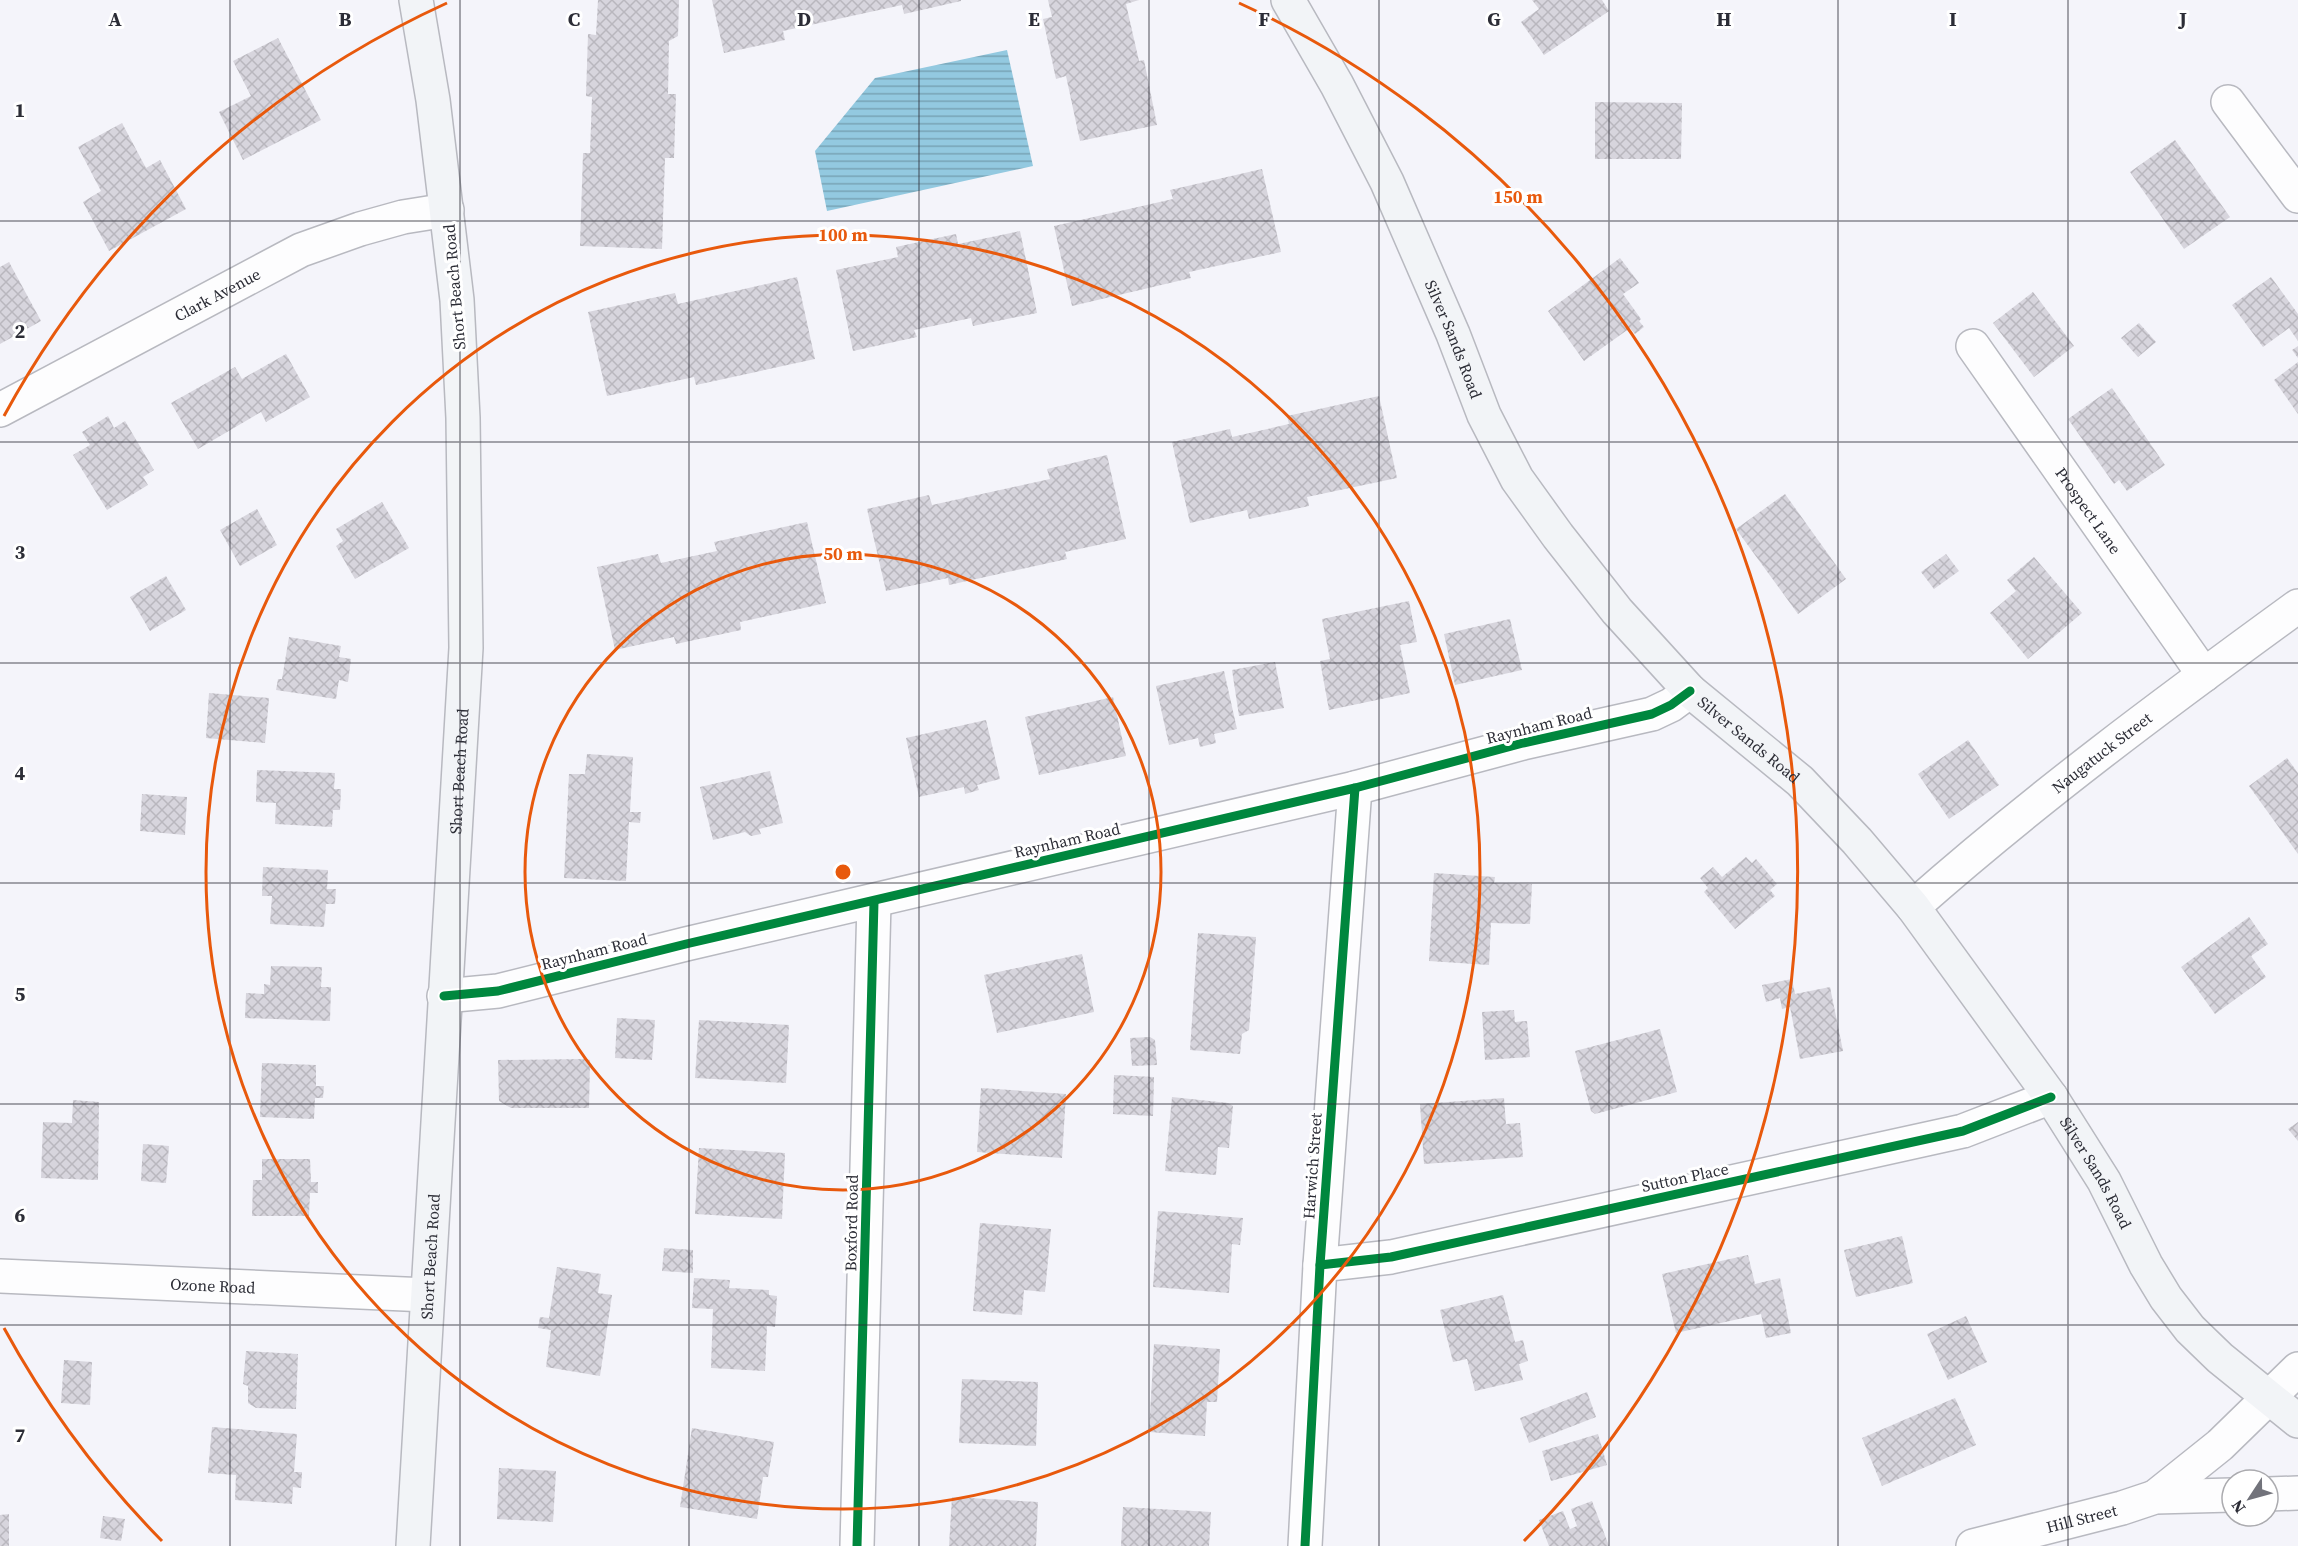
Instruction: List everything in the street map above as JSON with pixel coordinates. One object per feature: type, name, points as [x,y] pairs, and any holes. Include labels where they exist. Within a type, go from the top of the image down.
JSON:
[{"type":"main road","name":"Short Beach Road","points":[[413,1546],[466,648],[464,418],[457,300],[433,100],[416,0]]},
{"type":"main road","name":"Silver Sands Road","points":[[1288,0],[1337,85],[1387,182],[1454,334],[1484,415],[1517,478],[1558,536],[1617,611],[1690,691],[1800,781],[1857,841],[1913,907],[2051,1097],[2104,1181],[2146,1265],[2166,1298],[2190,1329],[2220,1358],[2298,1420]]},
{"type":"street","points":[[2228,102],[2298,196]]},
{"type":"street","name":"Clark Avenue","points":[[0,410],[301,250],[392,220],[447,210]]},
{"type":"street","name":"Prospect Lane","points":[[1973,346],[2204,675]]},
{"type":"street","name":"Naugatuck Street","points":[[1913,907],[2004,828],[2298,606]]},
{"type":"street","name":"Raynham Road","points":[[444,996],[498,991],[686,944],[1355,788],[1523,743],[1652,714],[1671,705],[1690,691]]},
{"type":"street","name":"Harwich Street","points":[[1305,1546],[1320,1265],[1355,788]]},
{"type":"street","name":"Boxford Road","points":[[857,1546],[874,902]]},
{"type":"street","name":"Sutton Place","points":[[1320,1265],[1391,1257],[1963,1131],[2051,1097]]},
{"type":"street","name":"Ozone Road","points":[[0,1276],[427,1295]]},
{"type":"street","name":"Hill Street","points":[[2155,1497],[2220,1445],[2298,1369]]},
{"type":"street","points":[[2280,1494],[2298,1493]]},
{"type":"street","name":"Hill Street","points":[[1973,1546],[2122,1508],[2155,1497],[2220,1496]]},
{"type":"water","points":[[1007,50],[1033,166],[827,211],[815,151],[875,78]]},
{"type":"building","points":[[598,0],[679,0],[678,36],[669,41],[668,94],[676,94],[674,158],[665,158],[662,249],[580,246],[583,153],[590,153],[592,97],[586,96],[588,34],[596,35]]},
{"type":"building","points":[[712,0],[961,1],[904,14],[902,5],[783,31],[785,40],[724,53]]},
{"type":"building","points":[[1048,0],[1139,0],[1126,4],[1139,61],[1144,60],[1157,125],[1080,141],[1066,76],[1056,79],[1043,19],[1052,17]]},
{"type":"building","points":[[1532,0],[1602,0],[1609,11],[1544,55],[1521,22],[1539,9]]},
{"type":"building","points":[[278,38],[321,120],[243,160],[219,112],[251,96],[233,61]]},
{"type":"building","points":[[1595,102],[1682,103],[1681,159],[1595,159]]},
{"type":"building","points":[[122,123],[146,168],[160,160],[186,209],[109,251],[83,202],[101,191],[78,147]]},
{"type":"building","points":[[2175,140],[2230,217],[2184,249],[2130,172]]},
{"type":"building","points":[[1262,169],[1281,252],[1189,272],[1191,278],[1072,306],[1054,226],[1173,199],[1170,190]]},
{"type":"building","points":[[1020,231],[1037,313],[973,326],[971,318],[914,330],[917,337],[853,351],[836,270],[898,257],[896,247],[956,234],[958,244]]},
{"type":"building","points":[[1620,258],[1639,283],[1623,294],[1644,327],[1635,334],[1630,328],[1584,361],[1548,311]]},
{"type":"building","points":[[9,262],[41,321],[0,344],[0,267]]},
{"type":"building","points":[[797,277],[815,359],[696,385],[694,377],[607,396],[588,312],[675,293],[678,304]]},
{"type":"building","points":[[2271,277],[2298,314],[2298,341],[2289,328],[2263,347],[2232,305]]},
{"type":"building","points":[[2033,292],[2074,346],[2034,377],[1993,323]]},
{"type":"building","points":[[2139,323],[2156,342],[2138,357],[2121,338]]},
{"type":"building","points":[[2298,346],[2298,358],[2292,350]]},
{"type":"building","points":[[286,354],[310,397],[266,422],[261,412],[198,449],[171,403],[235,367],[242,379]]},
{"type":"building","points":[[2298,362],[2298,414],[2274,380]]},
{"type":"building","points":[[2112,388],[2165,465],[2127,491],[2119,480],[2114,484],[2068,419]]},
{"type":"building","points":[[1379,396],[1397,478],[1307,497],[1309,506],[1249,519],[1247,510],[1190,523],[1172,442],[1230,429],[1232,437],[1289,424],[1287,416]]},
{"type":"building","points":[[108,416],[114,428],[125,421],[154,470],[143,477],[148,485],[107,510],[73,455],[90,445],[82,432]]},
{"type":"building","points":[[1107,455],[1126,539],[1065,552],[1067,559],[949,585],[948,578],[886,591],[867,509],[929,495],[932,505],[1050,479],[1047,469]]},
{"type":"building","points":[[1785,494],[1846,579],[1798,614],[1736,529]]},
{"type":"building","points":[[382,502],[409,548],[355,579],[336,546],[343,541],[336,529]]},
{"type":"building","points":[[257,509],[277,545],[240,566],[220,530]]},
{"type":"building","points":[[807,522],[826,603],[740,622],[741,630],[676,644],[674,637],[615,650],[597,567],[658,554],[661,563],[717,551],[714,542]]},
{"type":"building","points":[[1946,554],[1959,571],[1934,589],[1921,572]]},
{"type":"building","points":[[2034,557],[2082,613],[2028,659],[1990,613],[2016,591],[2007,580]]},
{"type":"building","points":[[166,576],[186,610],[150,631],[130,597]]},
{"type":"building","points":[[1409,601],[1417,642],[1400,645],[1410,693],[1329,710],[1320,661],[1330,659],[1322,619]]},
{"type":"building","points":[[1510,619],[1522,670],[1455,685],[1444,634]]},
{"type":"building","points":[[289,637],[341,646],[339,657],[351,659],[348,682],[339,680],[336,699],[276,690],[278,679],[282,679]]},
{"type":"building","points":[[1275,662],[1284,708],[1239,716],[1232,670]]},
{"type":"building","points":[[1224,671],[1237,729],[1214,734],[1216,743],[1200,747],[1198,738],[1169,745],[1156,686]]},
{"type":"building","points":[[209,693],[269,698],[265,743],[206,738]]},
{"type":"building","points":[[1113,697],[1126,756],[1039,775],[1025,717]]},
{"type":"building","points":[[986,720],[1000,779],[977,785],[979,790],[965,794],[964,787],[919,797],[906,738]]},
{"type":"building","points":[[1968,740],[1999,785],[1949,819],[1918,774]]},
{"type":"building","points":[[587,754],[633,757],[630,812],[641,812],[640,823],[629,822],[626,881],[564,878],[569,774],[585,774]]},
{"type":"building","points":[[2287,758],[2298,773],[2298,854],[2249,786]]},
{"type":"building","points":[[257,770],[335,773],[334,789],[341,789],[340,810],[333,810],[332,827],[275,824],[276,803],[256,802]]},
{"type":"building","points":[[770,771],[783,823],[759,829],[761,834],[751,836],[745,832],[713,840],[700,787]]},
{"type":"building","points":[[142,794],[187,797],[185,835],[140,831]]},
{"type":"building","points":[[1746,857],[1752,863],[1756,859],[1777,884],[1770,890],[1775,896],[1735,929],[1704,892],[1708,888],[1700,878],[1713,867],[1722,877]]},
{"type":"building","points":[[263,867],[328,870],[327,889],[336,889],[335,904],[326,904],[324,927],[270,924],[272,896],[262,896]]},
{"type":"building","points":[[1434,873],[1495,877],[1494,883],[1532,884],[1530,924],[1491,923],[1489,965],[1429,961]]},
{"type":"building","points":[[2249,917],[2268,944],[2251,956],[2266,977],[2215,1014],[2181,967]]},
{"type":"building","points":[[1198,933],[1256,937],[1249,1030],[1242,1034],[1240,1054],[1190,1050]]},
{"type":"building","points":[[1082,954],[1094,1012],[997,1033],[984,975]]},
{"type":"building","points":[[271,966],[322,967],[321,987],[331,987],[330,1021],[245,1018],[246,993],[264,994],[264,984],[270,985]]},
{"type":"building","points":[[1792,979],[1795,994],[1830,987],[1843,1051],[1800,1059],[1790,1007],[1782,1009],[1780,998],[1766,1002],[1762,985]]},
{"type":"building","points":[[1514,1010],[1515,1022],[1527,1021],[1530,1057],[1485,1060],[1482,1012]]},
{"type":"building","points":[[617,1018],[655,1020],[652,1060],[615,1058]]},
{"type":"building","points":[[699,1020],[789,1025],[786,1083],[695,1078]]},
{"type":"building","points":[[1660,1029],[1677,1092],[1595,1114],[1591,1111],[1575,1051]]},
{"type":"building","points":[[1150,1037],[1155,1040],[1157,1065],[1132,1066],[1130,1038]]},
{"type":"building","points":[[498,1060],[590,1060],[589,1108],[511,1108],[499,1101]]},
{"type":"building","points":[[262,1063],[316,1065],[316,1086],[324,1086],[323,1098],[315,1098],[314,1119],[260,1117]]},
{"type":"building","points":[[1114,1075],[1154,1077],[1153,1116],[1113,1114]]},
{"type":"building","points":[[981,1088],[1066,1094],[1062,1158],[977,1152]]},
{"type":"building","points":[[1172,1097],[1228,1103],[1233,1106],[1229,1148],[1218,1147],[1216,1175],[1165,1171]]},
{"type":"building","points":[[1504,1098],[1506,1124],[1520,1123],[1523,1157],[1424,1164],[1420,1104]]},
{"type":"building","points":[[73,1100],[99,1102],[98,1180],[41,1178],[43,1122],[72,1123]]},
{"type":"building","points":[[2298,1122],[2298,1141],[2288,1129]]},
{"type":"building","points":[[143,1144],[169,1146],[166,1183],[141,1181]]},
{"type":"building","points":[[699,1148],[785,1153],[782,1219],[695,1214]]},
{"type":"building","points":[[262,1159],[310,1159],[311,1182],[318,1182],[318,1193],[310,1193],[309,1216],[252,1216],[253,1180],[262,1180]]},
{"type":"building","points":[[1158,1211],[1243,1218],[1240,1245],[1232,1244],[1229,1293],[1153,1287]]},
{"type":"building","points":[[980,1223],[1051,1229],[1045,1292],[1024,1290],[1022,1315],[973,1311]]},
{"type":"building","points":[[1902,1236],[1913,1283],[1856,1297],[1844,1250]]},
{"type":"building","points":[[664,1248],[693,1250],[693,1273],[662,1271]]},
{"type":"building","points":[[1748,1255],[1755,1284],[1780,1278],[1791,1333],[1766,1338],[1761,1314],[1676,1333],[1662,1274]]},
{"type":"building","points":[[557,1267],[601,1274],[598,1293],[612,1295],[600,1376],[546,1367],[551,1330],[538,1328],[540,1317],[549,1318]]},
{"type":"building","points":[[694,1278],[730,1280],[729,1288],[769,1290],[769,1295],[777,1296],[775,1327],[767,1326],[765,1371],[711,1368],[713,1309],[692,1308]]},
{"type":"building","points":[[1503,1295],[1515,1342],[1523,1340],[1528,1361],[1519,1364],[1523,1380],[1475,1391],[1467,1359],[1453,1362],[1440,1310]]},
{"type":"building","points":[[1966,1316],[1987,1362],[1948,1380],[1927,1334]]},
{"type":"building","points":[[1154,1344],[1220,1349],[1217,1402],[1207,1402],[1205,1436],[1149,1432]]},
{"type":"building","points":[[246,1351],[298,1354],[296,1409],[256,1408],[248,1403],[248,1386],[243,1384]]},
{"type":"building","points":[[64,1360],[92,1362],[90,1405],[61,1403]]},
{"type":"building","points":[[962,1379],[1038,1382],[1036,1446],[959,1443]]},
{"type":"building","points":[[1587,1392],[1596,1417],[1529,1443],[1520,1418]]},
{"type":"building","points":[[1955,1398],[1976,1445],[1882,1486],[1862,1438]]},
{"type":"building","points":[[212,1427],[297,1434],[294,1472],[302,1472],[301,1488],[293,1487],[292,1504],[235,1500],[236,1475],[208,1473]]},
{"type":"building","points":[[692,1428],[774,1442],[768,1477],[763,1477],[757,1519],[680,1507]]},
{"type":"building","points":[[1598,1434],[1607,1465],[1551,1481],[1542,1451]]},
{"type":"building","points":[[499,1468],[556,1471],[553,1522],[497,1519]]},
{"type":"building","points":[[952,1497],[1038,1502],[1036,1546],[949,1546]]},
{"type":"building","points":[[1592,1501],[1609,1546],[1549,1546],[1539,1520],[1563,1511],[1570,1529],[1577,1526],[1571,1509]]},
{"type":"building","points":[[1123,1507],[1211,1512],[1209,1546],[1121,1546]]},
{"type":"building","points":[[9,1514],[9,1546],[0,1546],[0,1515]]},
{"type":"building","points":[[103,1516],[125,1519],[121,1541],[100,1538]]},
{"type":"cycle path","points":[[444,996],[498,991],[686,944],[1355,788],[1523,743],[1652,714],[1671,705],[1690,691]]},
{"type":"cycle path","points":[[1305,1546],[1320,1265],[1355,788]]},
{"type":"cycle path","points":[[857,1546],[874,902]]},
{"type":"cycle path","points":[[1320,1265],[1391,1257],[1963,1131],[2051,1097]]}]
